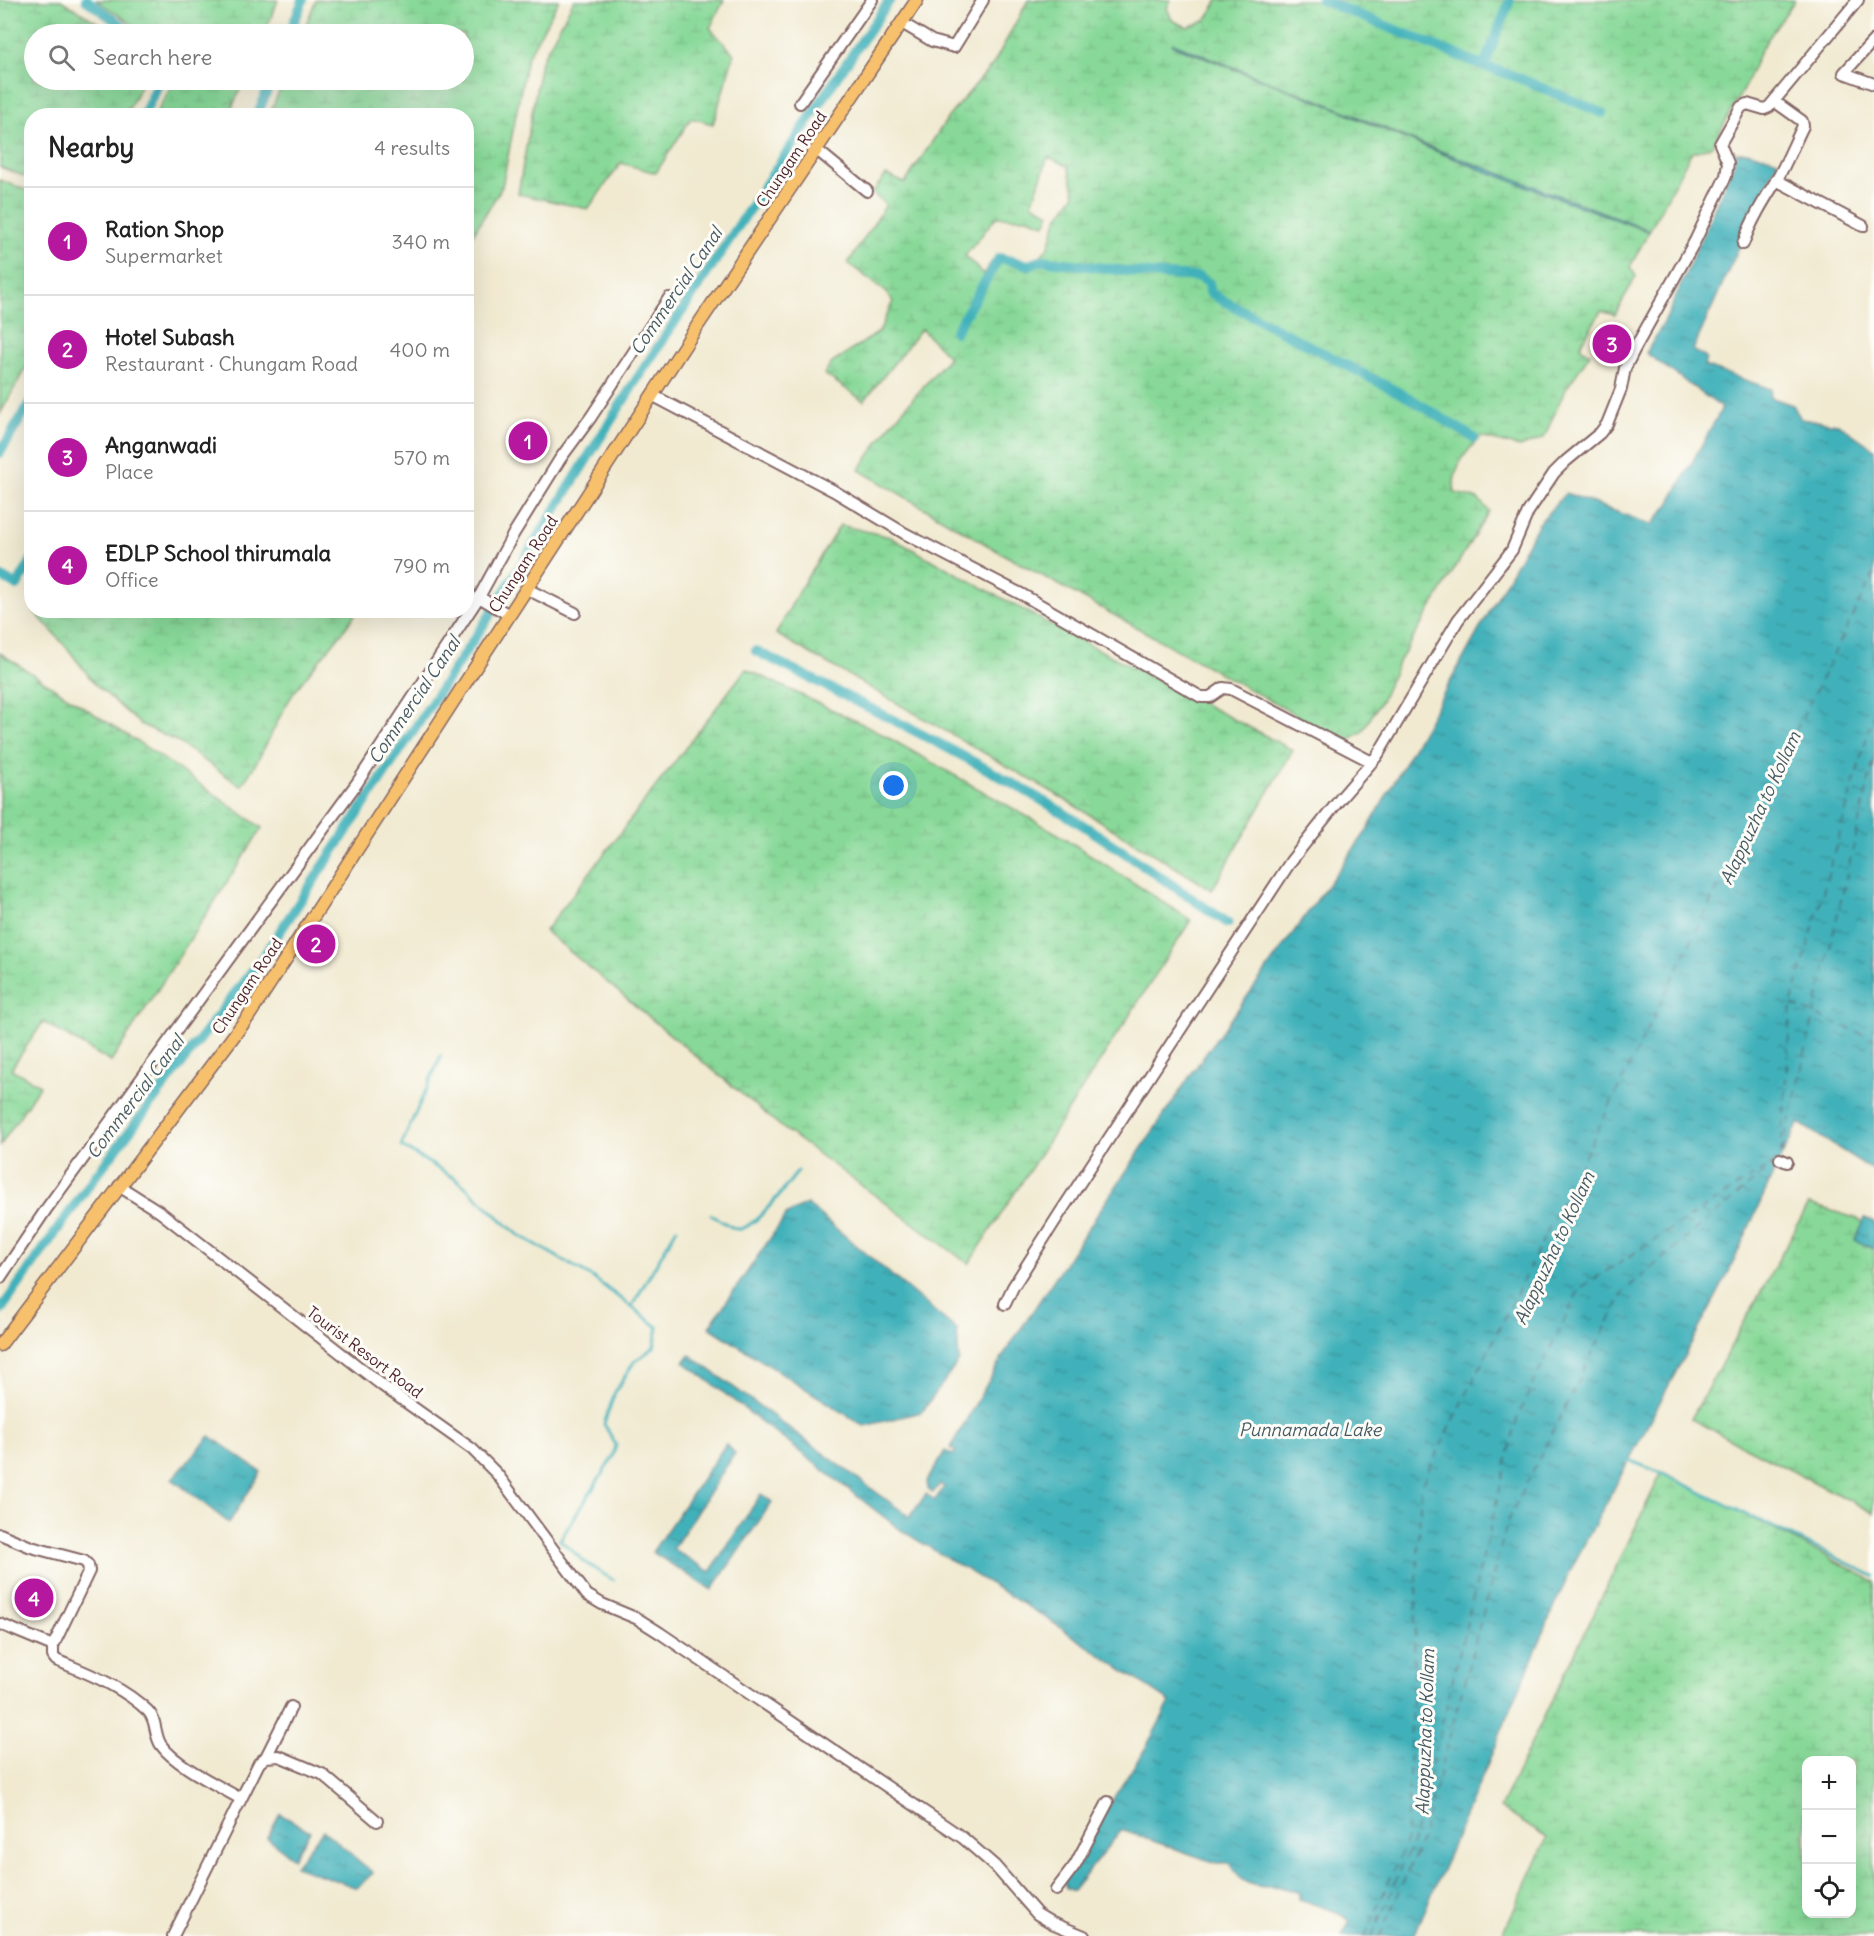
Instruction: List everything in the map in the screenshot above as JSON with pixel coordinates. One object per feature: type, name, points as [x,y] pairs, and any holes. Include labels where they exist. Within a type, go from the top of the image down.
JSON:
[{"type":"main road","name":"Chungam Road","points":[[0,1345],[248,1017],[506,613],[527,589],[652,395],[917,0]]},
{"type":"street","points":[[800,103],[872,0]]},
{"type":"street","points":[[902,23],[932,40],[954,47],[983,0]]},
{"type":"street","points":[[1005,1304],[1013,1287],[1060,1213],[1291,861],[1372,762],[1458,620],[1512,550],[1528,512],[1554,473],[1606,424],[1621,389],[1625,368],[1695,241],[1726,176],[1728,163],[1721,151],[1722,138],[1744,105],[1766,109],[1774,101],[1858,0]]},
{"type":"street","points":[[1874,40],[1844,73],[1874,84]]},
{"type":"street","points":[[1743,244],[1762,202],[1776,180],[1803,126],[1802,121],[1774,101]]},
{"type":"street","points":[[817,150],[867,191]]},
{"type":"street","points":[[1776,180],[1863,226]]},
{"type":"street","points":[[474,609],[514,533],[560,459],[591,417],[669,298]]},
{"type":"street","points":[[652,395],[834,491],[904,533],[1023,595],[1201,697],[1210,697],[1223,688],[1231,689],[1372,762]]},
{"type":"street","points":[[527,589],[576,613]]},
{"type":"street","points":[[481,599],[506,613]]},
{"type":"street","points":[[0,1278],[47,1208],[357,783],[468,618]]},
{"type":"street","name":"Tourist Resort Road","points":[[119,1186],[160,1212],[383,1386],[472,1449],[497,1474],[591,1598],[638,1619],[660,1633],[963,1838],[995,1866],[1037,1914],[1083,1936]]},
{"type":"street","points":[[0,1534],[31,1547],[84,1561],[88,1565],[89,1571],[53,1646],[53,1656],[56,1660],[107,1681],[150,1713],[159,1743],[167,1753],[241,1799]]},
{"type":"street","points":[[0,1624],[53,1646]]},
{"type":"street","points":[[173,1936],[259,1763],[266,1757],[291,1707]]},
{"type":"street","points":[[266,1757],[279,1756],[322,1774],[377,1821]]},
{"type":"street","points":[[1056,1890],[1075,1865],[1108,1802]]},
{"type":"green space","points":[[0,0],[61,0],[100,24],[24,24],[24,90],[138,90],[129,108],[24,108],[24,176],[0,167]]},
{"type":"green space","points":[[96,0],[278,0],[268,24],[132,24]]},
{"type":"green space","points":[[316,0],[559,0],[527,58],[502,187],[474,233],[474,108],[272,108],[280,90],[474,90],[474,24],[306,24]]},
{"type":"green space","points":[[574,0],[724,0],[710,28],[734,54],[713,124],[691,118],[656,173],[621,163],[588,209],[518,194],[541,61]]},
{"type":"green space","points":[[1028,0],[1171,0],[1167,8],[1172,20],[1187,27],[1206,20],[1218,0],[1795,0],[1761,49],[1746,84],[1712,146],[1691,153],[1630,267],[1636,276],[1615,315],[1601,311],[1580,346],[1590,354],[1564,392],[1544,438],[1520,447],[1481,437],[1460,462],[1455,477],[1455,493],[1478,499],[1489,511],[1396,667],[1381,701],[1362,732],[1345,742],[1001,553],[859,470],[891,424],[949,357],[921,329],[864,401],[824,374],[832,363],[879,332],[893,301],[886,292],[848,263],[886,205],[872,193],[886,175],[905,183],[949,116],[994,63]],"holes":[[[1048,157],[1068,166],[1075,194],[1057,219],[1049,246],[1029,270],[996,256],[983,274],[965,256],[996,217],[1027,218],[1045,224],[1050,213],[1032,204]]]},
{"type":"green space","points":[[169,90],[240,90],[232,108],[159,108]]},
{"type":"green space","points":[[0,180],[24,189],[24,371],[0,414]]},
{"type":"green space","points":[[840,525],[890,537],[1055,627],[1293,750],[1212,890],[1054,793],[776,634],[800,589]]},
{"type":"green space","points":[[40,618],[352,618],[288,702],[255,766],[241,786],[176,741],[140,724],[94,683]]},
{"type":"green space","points":[[0,653],[155,753],[262,828],[111,1062],[43,1022],[11,1069],[40,1085],[0,1146]]},
{"type":"green space","points":[[746,669],[873,729],[1058,834],[1191,920],[969,1264],[784,1129],[545,931]]},
{"type":"green space","points":[[1809,1204],[1858,1219],[1874,1229],[1874,1513],[1691,1419]]},
{"type":"green space","points":[[1662,1472],[1874,1581],[1874,1936],[1502,1936],[1547,1838],[1500,1808]]},
{"type":"water","points":[[1173,43],[1316,99],[1414,141],[1650,232],[1482,170],[1336,108],[1172,45]]},
{"type":"water","name":"Punnamada Lake","points":[[1736,152],[1750,152],[1778,160],[1693,350],[1706,358],[1704,366],[1771,389],[1770,397],[1793,405],[1801,419],[1838,424],[1874,449],[1874,1164],[1871,1169],[1799,1123],[1780,1159],[1727,1276],[1569,1573],[1414,1936],[1342,1936],[1350,1921],[1339,1913],[1299,1899],[1299,1893],[1288,1889],[1253,1885],[1237,1874],[1229,1863],[1216,1863],[1121,1830],[1073,1891],[1066,1888],[1062,1878],[1145,1749],[1170,1702],[1043,1616],[902,1531],[684,1362],[690,1355],[910,1517],[926,1494],[935,1500],[944,1487],[940,1484],[933,1493],[928,1489],[927,1481],[945,1451],[953,1455],[956,1451],[950,1448],[1006,1351],[1194,1070],[1366,832],[1539,523],[1566,493],[1652,525],[1669,504],[1722,408],[1646,353],[1665,321],[1734,163]]},
{"type":"water","points":[[807,1204],[957,1330],[959,1361],[922,1412],[864,1426],[709,1327],[787,1214]]},
{"type":"water","points":[[1865,1218],[1874,1222],[1874,1249],[1855,1240]]},
{"type":"water","points":[[210,1436],[261,1472],[229,1523],[172,1479]]},
{"type":"water","points":[[726,1444],[735,1453],[673,1549],[710,1572],[761,1494],[772,1502],[712,1590],[652,1552]]},
{"type":"water","points":[[280,1814],[310,1831],[293,1858],[267,1838]]},
{"type":"water","points":[[323,1830],[373,1873],[357,1888],[295,1866]]},
{"type":"waterway","points":[[86,0],[120,24]]},
{"type":"waterway","points":[[293,24],[303,0]]},
{"type":"waterway","name":"Commercial Canal","points":[[0,1311],[91,1182],[265,954],[486,621],[633,385],[890,0]]},
{"type":"waterway","points":[[1322,0],[1484,66]]},
{"type":"waterway","points":[[1510,0],[1484,66],[1514,76],[1602,113]]},
{"type":"waterway","points":[[147,108],[155,90]]},
{"type":"waterway","points":[[260,108],[267,90]]},
{"type":"waterway","points":[[955,332],[999,258],[1029,265],[1042,260],[1149,274],[1199,277],[1209,283],[1210,292],[1220,299],[1411,399],[1474,438]]},
{"type":"waterway","points":[[0,453],[24,412]]},
{"type":"waterway","points":[[0,576],[17,586],[24,574]]},
{"type":"waterway","points":[[756,651],[920,734],[1042,800],[1100,836],[1228,923]]},
{"type":"waterway","points":[[441,1056],[401,1146],[459,1181],[516,1233],[592,1277],[658,1327],[654,1347],[634,1362],[615,1392],[604,1424],[616,1445],[613,1457],[560,1540],[586,1563],[613,1580]]},
{"type":"waterway","points":[[711,1215],[734,1228],[744,1228],[770,1206],[798,1171]]},
{"type":"waterway","points":[[632,1306],[677,1228]]},
{"type":"waterway","points":[[1626,1459],[1661,1473],[1874,1576]]},
{"type":"ferry route","points":[[1365,1936],[1406,1842],[1421,1486],[1874,573]]},
{"type":"ferry route","points":[[1781,1155],[1791,1005],[1874,712]]},
{"type":"ferry route","points":[[1782,1152],[1874,759]]},
{"type":"ferry route","points":[[1792,1005],[1874,1039]]},
{"type":"ferry route","points":[[1372,1936],[1413,1841],[1518,1415],[1580,1288],[1777,1161]]},
{"type":"ferry route","points":[[1380,1936],[1422,1839],[1508,1520],[1624,1291],[1775,1163]]},
{"type":"place","name":"Anganwadi","points":[[1612,344]]},
{"type":"place","name":"Ration Shop","points":[[528,441]]},
{"type":"place","name":"Hotel Subash","points":[[316,944]]},
{"type":"place","name":"EDLP School thirumala","points":[[34,1598]]},
{"type":"water label","name":"Alappuzha to Kollam","points":[[1760,808]]},
{"type":"water label","name":"Alappuzha to Kollam","points":[[1554,1248]]},
{"type":"water label","name":"Alappuzha to Kollam","points":[[1425,1732]]}]
